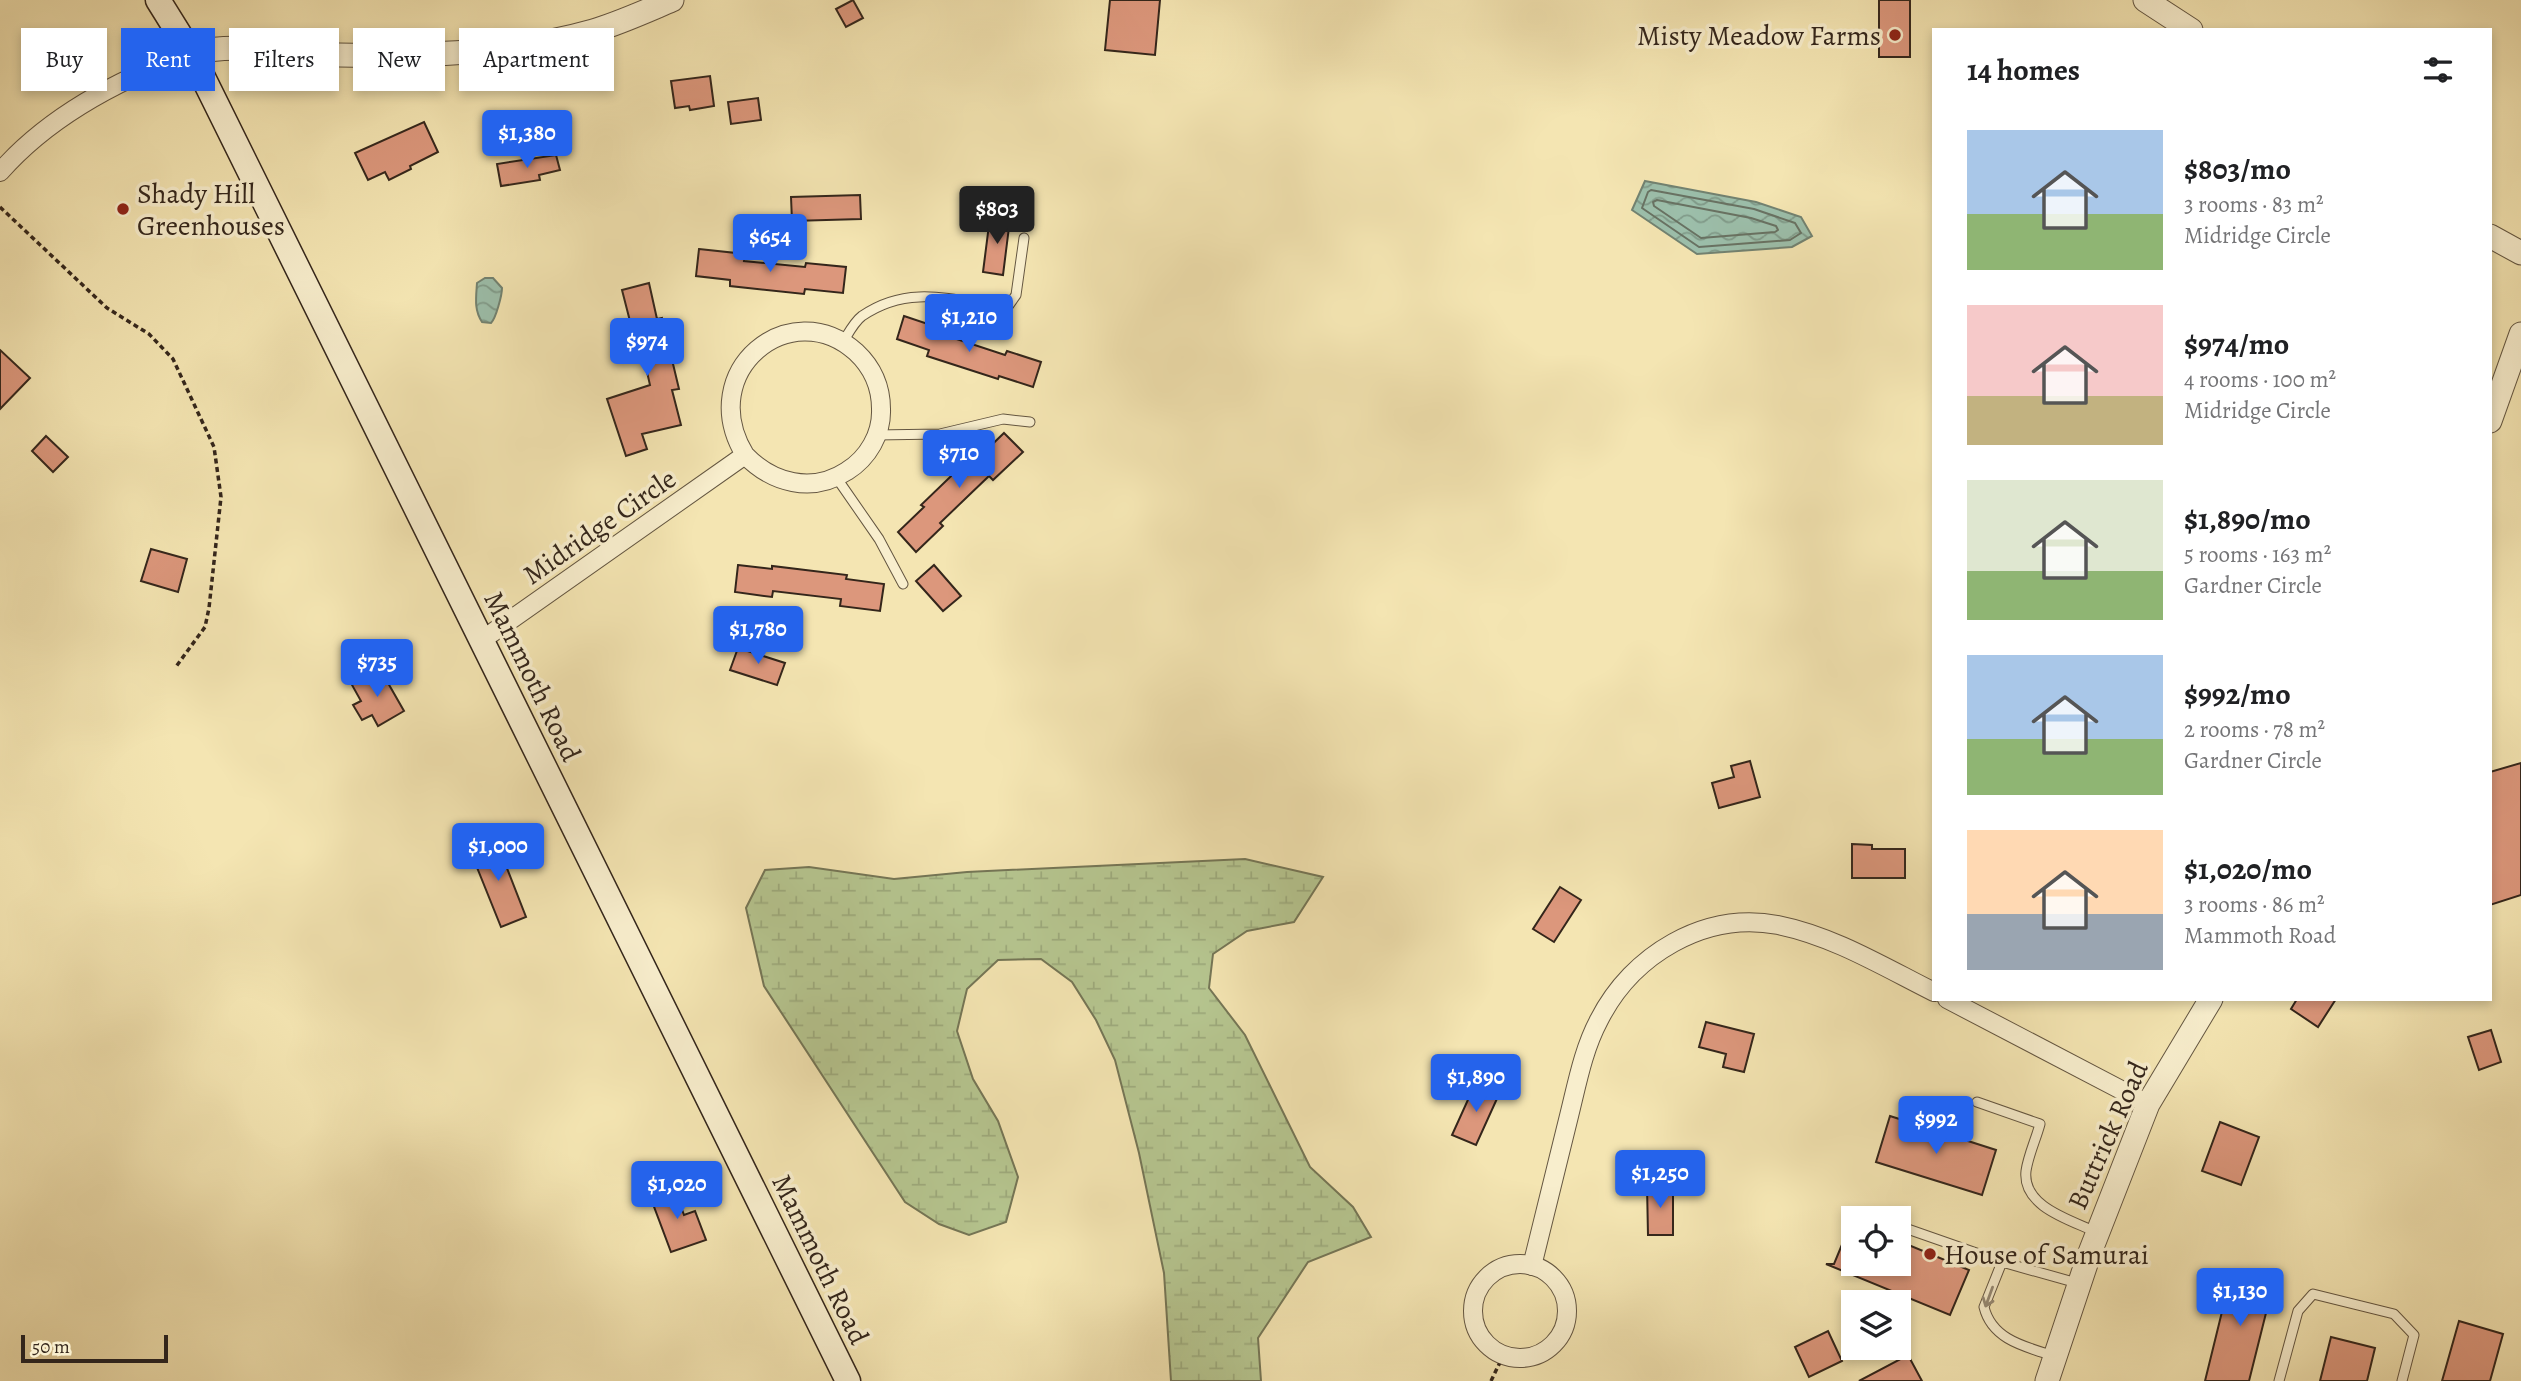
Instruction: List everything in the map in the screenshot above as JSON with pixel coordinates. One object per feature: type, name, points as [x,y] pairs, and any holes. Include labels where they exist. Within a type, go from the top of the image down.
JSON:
[{"type":"main road","name":"Mammoth Road","points":[[158,0],[175,28]]},
{"type":"main road","name":"Mammoth Road","points":[[210,91],[848,1381]]},
{"type":"street","points":[[215,48],[236,47],[337,55],[502,49],[593,31],[672,0]]},
{"type":"street","points":[[2145,0],[2188,28]]},
{"type":"street","points":[[0,172],[57,121],[121,84]]},
{"type":"street","points":[[2492,237],[2521,253]]},
{"type":"street","points":[[796,333],[825,335],[843,342],[862,357],[878,383],[881,413],[876,435],[865,455],[855,466],[836,477],[813,484],[783,481],[756,466],[745,455],[732,429],[730,400],[735,379],[746,360],[769,342],[796,333]]},
{"type":"street","points":[[2492,415],[2521,334]]},
{"type":"street","name":"Midridge Circle","points":[[482,640],[745,455]]},
{"type":"street","points":[[1532,1266],[1587,1046],[1605,1009],[1624,982],[1666,946],[1684,936],[1718,925],[1775,924],[1841,946],[1932,991]]},
{"type":"street","points":[[1951,1001],[2148,1104]]},
{"type":"street","name":"Buttrick Road","points":[[2047,1381],[2097,1233],[2148,1104],[2210,1001]]},
{"type":"street","points":[[1516,1265],[1532,1266],[1546,1272],[1557,1283],[1564,1296],[1567,1311],[1564,1326],[1558,1339],[1547,1350],[1533,1357],[1518,1359],[1503,1356],[1489,1348],[1479,1336],[1473,1321],[1473,1305],[1478,1290],[1494,1273],[1516,1265]]},
{"type":"lane","points":[[843,342],[860,317],[909,296],[926,295],[999,307],[1009,305],[1016,295],[1024,238]]},
{"type":"lane","points":[[876,435],[940,434],[1003,419],[1030,422]]},
{"type":"lane","points":[[836,477],[879,539],[903,584]]},
{"type":"lane","points":[[1977,1102],[2040,1124],[2026,1171],[2031,1194],[2051,1211],[2097,1233]]},
{"type":"lane","points":[[1911,1230],[2002,1262],[2079,1283]]},
{"type":"lane","points":[[2002,1262],[1984,1307],[1992,1326],[2004,1337],[2054,1357]]},
{"type":"lane","points":[[2279,1381],[2298,1311],[2313,1294],[2394,1314],[2414,1335],[2402,1381]]},
{"type":"path","points":[[0,207],[107,309],[149,334],[173,359],[214,447],[221,497],[209,608],[205,627],[175,668]]},
{"type":"path","points":[[1491,1381],[1503,1356]]},
{"type":"green space","points":[[1245,859],[1323,877],[1294,922],[1247,931],[1213,954],[1209,988],[1245,1035],[1310,1167],[1353,1207],[1371,1237],[1308,1262],[1258,1338],[1261,1381],[1171,1381],[1164,1273],[1139,1153],[1115,1060],[1096,1020],[1072,982],[1041,959],[998,960],[967,989],[957,1031],[973,1079],[998,1121],[1018,1177],[1006,1222],[969,1235],[939,1224],[905,1202],[764,986],[746,908],[765,870],[809,867],[894,879],[967,872]]},
{"type":"water","points":[[1645,181],[1756,202],[1801,217],[1812,236],[1792,247],[1697,254],[1632,210]]},
{"type":"water","points":[[485,278],[493,278],[502,288],[491,323],[482,322],[477,308],[477,283]]},
{"type":"building","points":[[853,0],[863,18],[846,27],[836,9]]},
{"type":"building","points":[[1110,0],[1160,0],[1155,55],[1105,50]]},
{"type":"building","name":"Misty Meadow Farms","points":[[1879,0],[1910,0],[1910,57],[1879,57]]},
{"type":"building","points":[[710,76],[714,106],[690,110],[689,106],[675,108],[671,81]]},
{"type":"building","points":[[758,98],[761,120],[731,124],[728,102]]},
{"type":"building","points":[[424,122],[438,152],[389,180],[385,172],[368,180],[355,153]]},
{"type":"building","points":[[556,155],[560,170],[539,175],[540,180],[501,186],[497,164]]},
{"type":"building","points":[[860,195],[861,219],[792,221],[791,197]]},
{"type":"building","points":[[990,217],[1010,219],[1003,275],[983,272]]},
{"type":"building","points":[[699,249],[745,254],[744,261],[805,267],[806,263],[846,267],[843,293],[805,289],[804,294],[730,286],[730,280],[696,276]]},
{"type":"building","points":[[649,283],[657,319],[662,318],[679,389],[672,390],[681,425],[642,434],[647,449],[626,456],[607,399],[650,385],[637,328],[632,329],[622,290]]},
{"type":"building","points":[[904,316],[940,328],[938,333],[1005,355],[1007,351],[1041,362],[1033,387],[999,376],[998,379],[927,356],[929,350],[897,339]]},
{"type":"building","points":[[0,350],[30,378],[0,409]]},
{"type":"building","points":[[1004,433],[1023,452],[993,480],[989,476],[940,523],[943,526],[916,552],[898,532],[924,507],[921,505],[974,454],[978,458]]},
{"type":"building","points":[[46,436],[68,457],[53,472],[32,451]]},
{"type":"building","points":[[151,549],[187,559],[178,592],[141,581]]},
{"type":"building","points":[[738,565],[772,569],[772,566],[847,575],[846,579],[884,584],[880,611],[840,606],[841,599],[773,591],[772,597],[735,592]]},
{"type":"building","points":[[934,565],[961,596],[943,611],[916,581]]},
{"type":"building","points":[[738,648],[785,663],[777,685],[730,670]]},
{"type":"building","points":[[380,669],[404,711],[378,726],[372,715],[362,720],[353,705],[361,701],[352,685]]},
{"type":"building","points":[[1750,761],[1760,797],[1719,808],[1712,783],[1734,777],[1731,766]]},
{"type":"building","points":[[2521,763],[2521,895],[2492,904],[2492,771]]},
{"type":"building","points":[[496,840],[526,917],[501,927],[470,850]]},
{"type":"building","points":[[1852,844],[1872,845],[1872,849],[1905,849],[1905,878],[1852,878]]},
{"type":"building","points":[[1560,887],[1581,900],[1554,942],[1533,929]]},
{"type":"building","points":[[2296,1001],[2335,1001],[2318,1027],[2291,1009]]},
{"type":"building","points":[[1706,1022],[1754,1034],[1744,1072],[1723,1067],[1726,1054],[1699,1047]]},
{"type":"building","points":[[2491,1030],[2501,1062],[2479,1070],[2468,1037]]},
{"type":"building","points":[[1476,1082],[1500,1092],[1476,1145],[1452,1135]]},
{"type":"building","points":[[1890,1116],[1996,1150],[1982,1195],[1876,1162]]},
{"type":"building","points":[[2220,1122],[2259,1137],[2241,1185],[2202,1171]]},
{"type":"building","points":[[1647,1185],[1673,1185],[1673,1235],[1648,1235]]},
{"type":"building","points":[[674,1187],[684,1215],[695,1211],[706,1240],[671,1252],[650,1196]]},
{"type":"building","points":[[1911,1246],[1969,1270],[1950,1315],[1911,1299],[1911,1290],[1889,1290],[1855,1276],[1911,1276]]},
{"type":"building","points":[[1841,1247],[1841,1270],[1826,1264],[1834,1264]]},
{"type":"building","points":[[2232,1271],[2274,1281],[2249,1381],[2205,1381]]},
{"type":"building","points":[[2459,1321],[2503,1334],[2490,1381],[2442,1381]]},
{"type":"building","points":[[1828,1331],[1842,1361],[1809,1377],[1795,1347]]},
{"type":"building","points":[[2331,1337],[2375,1348],[2367,1381],[2320,1381]]},
{"type":"building","points":[[1899,1360],[1911,1360],[1922,1381],[1859,1381]]},
{"type":"place","name":"Misty Meadow Farms","points":[[1895,35]]},
{"type":"place","name":"Shady Hill Greenhouses","points":[[123,209]]},
{"type":"place","name":"House of Samurai","points":[[1930,1254]]}]
